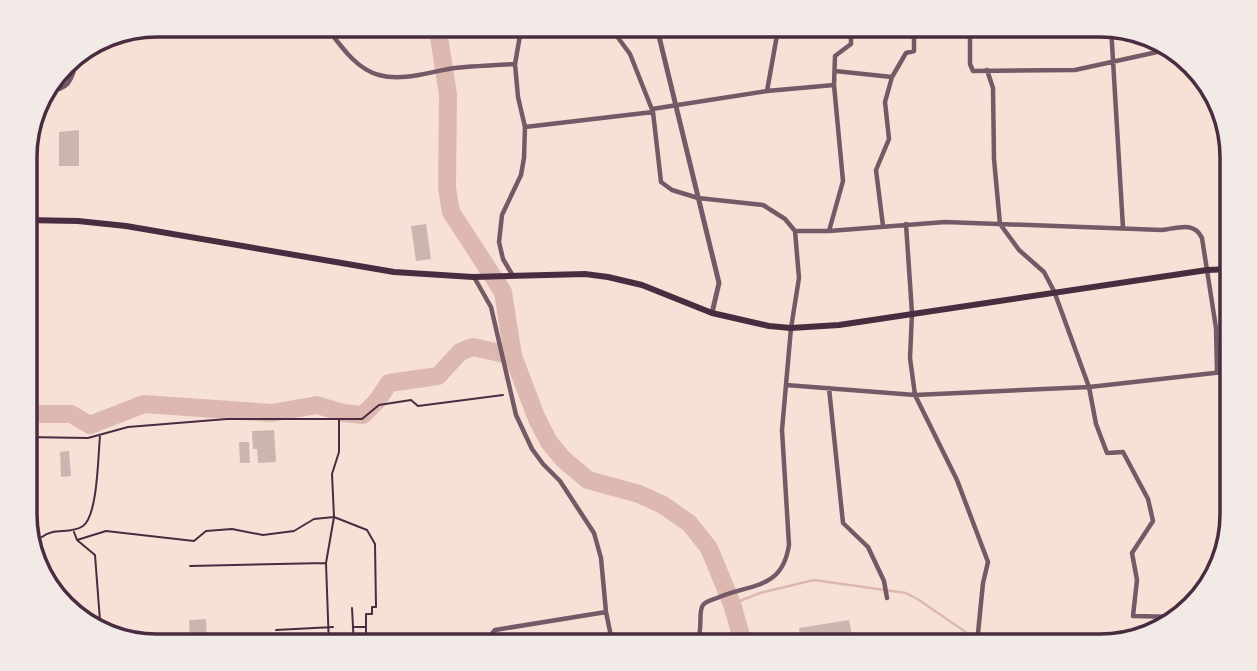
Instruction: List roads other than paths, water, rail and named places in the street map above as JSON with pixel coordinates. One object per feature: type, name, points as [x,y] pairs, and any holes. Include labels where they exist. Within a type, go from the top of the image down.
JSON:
[{"type":"main road","points":[[37,220],[126,226],[394,272],[608,277],[642,285],[712,313],[747,322],[791,328],[839,325],[1054,291],[1220,269]]},
{"type":"street","points":[[335,37],[358,64],[379,75],[402,76],[452,68],[515,64]]},
{"type":"street","points":[[512,276],[503,259],[499,242],[502,215],[521,175],[525,127],[517,97],[515,64],[520,37]]},
{"type":"street","points":[[618,37],[630,54],[652,110],[661,182],[672,190],[698,198],[764,205],[785,219],[795,231],[799,278],[791,328],[782,430],[789,545],[787,562],[779,575],[761,584],[739,588],[704,603],[700,611],[702,627],[700,634]]},
{"type":"street","points":[[659,37],[719,283],[712,313]]},
{"type":"street","points":[[767,92],[777,37]]},
{"type":"street","points":[[829,231],[843,181],[834,85],[835,56],[851,44],[851,37]]},
{"type":"street","points":[[883,226],[876,170],[889,139],[886,102],[892,77],[906,53],[914,51],[914,37]]},
{"type":"street","points":[[970,37],[970,64],[973,71],[1075,70],[1158,52]]},
{"type":"street","points":[[1112,38],[1123,228]]},
{"type":"street","points":[[987,70],[993,88],[994,159],[1000,224],[1019,250],[1044,272],[1054,291],[1089,387],[1096,424],[1107,453],[1123,452],[1148,499],[1153,521],[1132,553],[1138,580],[1133,616],[1163,617]]},
{"type":"street","points":[[58,89],[64,88],[69,83],[73,71]]},
{"type":"street","points":[[835,71],[892,77]]},
{"type":"street","points":[[525,127],[834,85]]},
{"type":"street","points":[[795,231],[945,222],[1162,230],[1192,226],[1202,238],[1216,328],[1217,372]]},
{"type":"street","points":[[906,224],[912,313],[910,358],[915,395],[957,480],[988,562],[978,633]]},
{"type":"street","points":[[477,276],[491,307],[516,415],[532,449],[542,464],[560,481],[594,533],[601,558],[611,634]]},
{"type":"street","points":[[786,385],[915,395],[1089,387],[1220,372]]},
{"type":"street","points":[[829,388],[843,523],[868,547],[884,581],[887,598]]},
{"type":"street","points":[[492,634],[495,631],[606,612]]},
{"type":"waterway","points":[[439,37],[448,95],[447,188],[451,212],[503,292],[513,356],[537,419],[549,442],[563,459],[588,480],[639,494],[663,505],[689,523],[709,548],[732,604],[741,634]]},
{"type":"waterway","points":[[37,414],[71,414],[90,425],[144,404],[272,413],[317,405],[343,413],[363,415],[389,383],[438,376],[460,352],[473,347],[513,356]]},
{"type":"waterway","points":[[732,604],[760,593],[814,580],[906,593],[969,634]]}]
